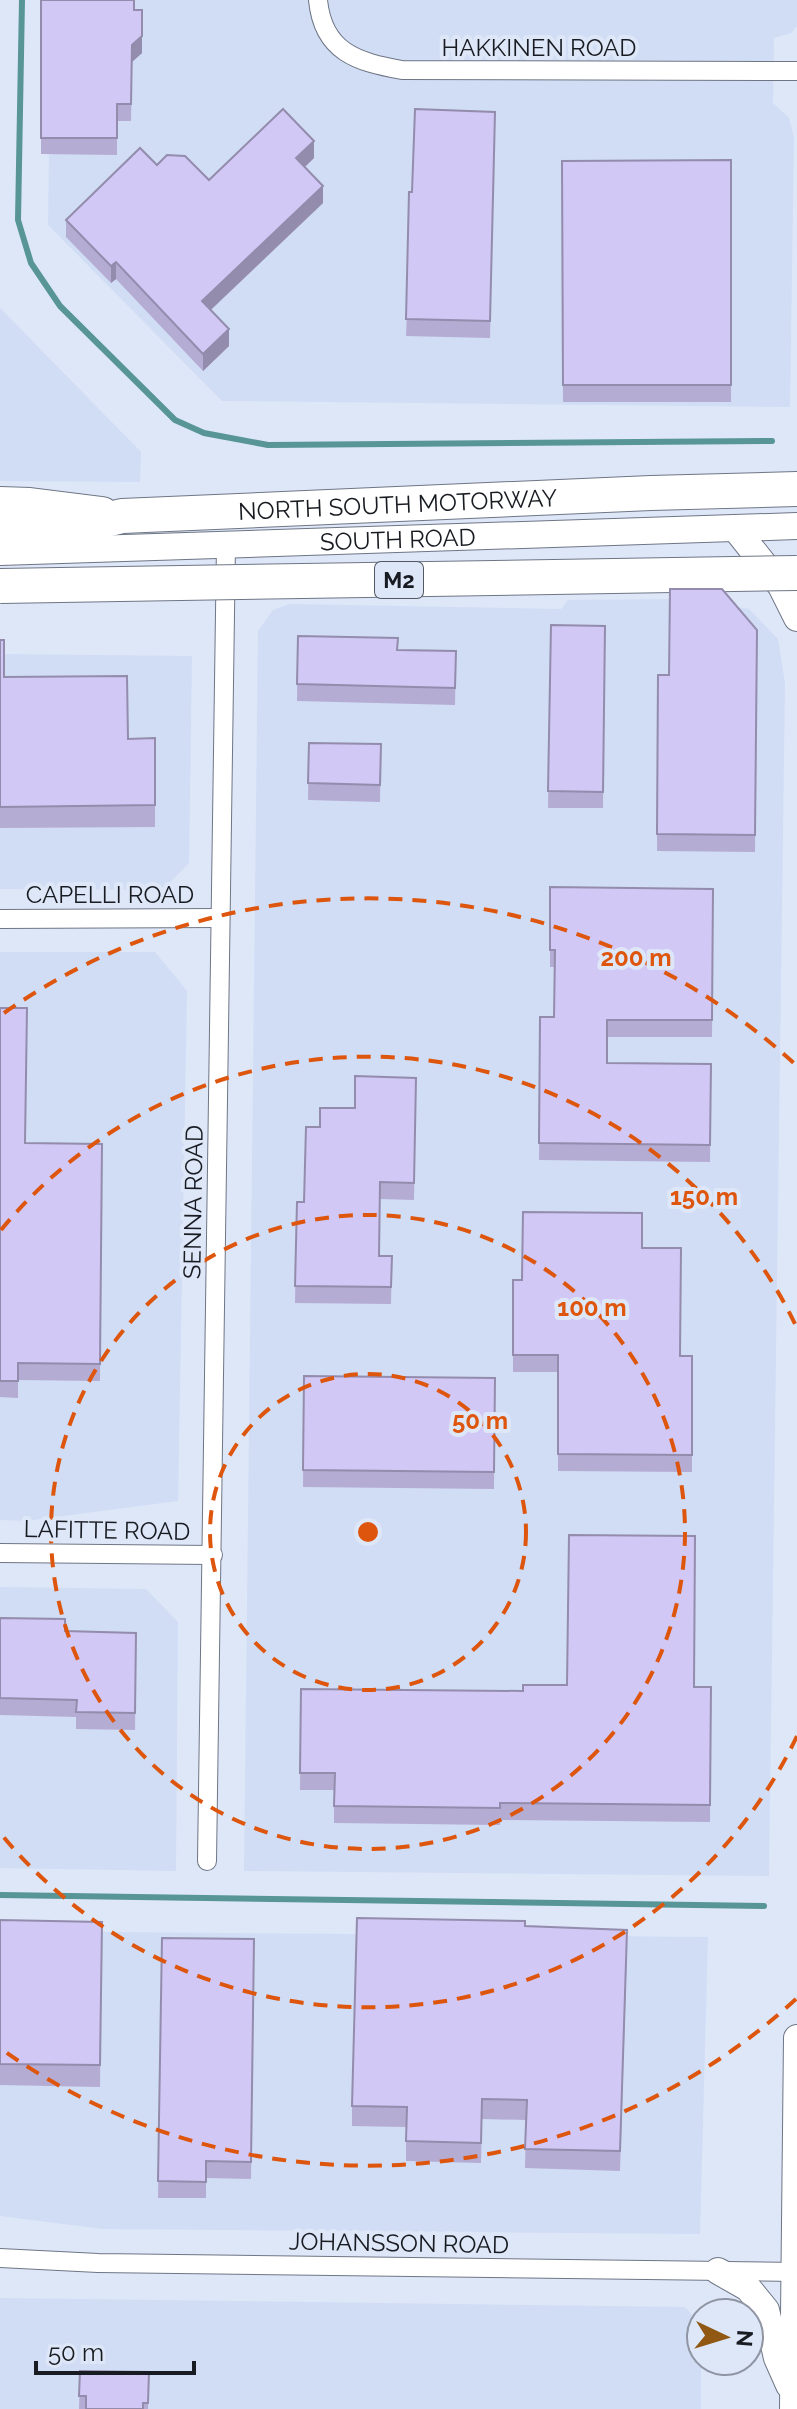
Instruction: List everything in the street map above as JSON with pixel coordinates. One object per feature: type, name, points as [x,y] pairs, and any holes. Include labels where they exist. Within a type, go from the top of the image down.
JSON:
[{"type":"highway","name":"NORTH SOUTH MOTORWAY","points":[[0,534],[53,533],[122,516],[636,493],[797,489]]},
{"type":"highway","points":[[0,504],[122,516]]},
{"type":"highway","name":"M2","points":[[0,586],[797,573]]},
{"type":"main road","name":"SOUTH ROAD","points":[[0,552],[797,526]]},
{"type":"main road","points":[[735,528],[781,586],[797,618]]},
{"type":"main road","points":[[793,2402],[797,2038]]},
{"type":"main road","points":[[718,2271],[748,2288],[766,2310],[777,2358],[793,2402]]},
{"type":"street","name":"HAKKINEN ROAD","points":[[318,0],[319,14],[330,38],[347,54],[371,64],[402,70],[797,71]]},
{"type":"street","name":"SENNA ROAD","points":[[207,1861],[226,544]]},
{"type":"street","name":"CAPELLI ROAD","points":[[0,919],[220,918]]},
{"type":"street","name":"LAFITTE ROAD","points":[[0,1553],[213,1555]]},
{"type":"street","name":"JOHANSSON ROAD","points":[[0,2258],[98,2263],[796,2272]]},
{"type":"shaded area","points":[[51,0],[797,0],[797,26],[791,33],[774,38],[773,103],[789,118],[794,137],[790,407],[222,401],[48,225]]},
{"type":"shaded area","points":[[0,308],[141,452],[140,482],[0,481]]},
{"type":"shaded area","points":[[683,599],[749,609],[778,639],[785,683],[769,1876],[244,1871],[258,631],[273,610],[290,604],[561,609],[568,600]]},
{"type":"shaded area","points":[[0,654],[192,656],[189,863],[163,890],[0,889]]},
{"type":"shaded area","points":[[0,952],[155,952],[187,991],[178,1501],[25,1521],[0,1520]]},
{"type":"shaded area","points":[[0,1587],[146,1589],[178,1622],[176,1871],[0,1868]]},
{"type":"shaded area","points":[[0,1931],[708,1937],[700,2234],[103,2229],[0,2216]]},
{"type":"shaded area","points":[[0,2298],[685,2307],[685,2377],[701,2377],[701,2409],[0,2409]]},
{"type":"building","points":[[41,0],[134,0],[134,10],[142,10],[142,36],[132,45],[131,104],[117,104],[117,138],[41,138]]},
{"type":"building","points":[[283,109],[314,141],[296,158],[323,186],[202,301],[229,329],[203,354],[116,262],[111,266],[66,220],[140,148],[157,165],[167,155],[185,156],[209,180]]},
{"type":"building","points":[[415,109],[495,112],[490,321],[406,319],[409,192],[412,192]]},
{"type":"building","points":[[731,160],[731,385],[563,385],[562,161]]},
{"type":"building","points":[[670,589],[722,589],[757,630],[755,835],[657,834],[658,675],[669,675]]},
{"type":"building","points":[[551,625],[605,626],[603,792],[548,791]]},
{"type":"building","points":[[298,636],[398,638],[397,650],[456,651],[455,688],[297,684]]},
{"type":"building","points":[[0,640],[4,640],[4,677],[127,676],[128,739],[155,738],[155,805],[0,807]]},
{"type":"building","points":[[309,743],[381,744],[380,785],[308,783]]},
{"type":"building","points":[[550,887],[713,889],[712,1020],[607,1020],[607,1063],[711,1064],[710,1145],[539,1143],[540,1017],[554,1017],[555,950],[550,950]]},
{"type":"building","points":[[0,1008],[27,1008],[25,1143],[102,1144],[100,1364],[18,1363],[18,1381],[0,1381]]},
{"type":"building","points":[[355,1076],[416,1078],[414,1183],[380,1182],[379,1256],[392,1256],[391,1287],[295,1286],[297,1202],[304,1202],[306,1127],[320,1127],[320,1108],[355,1108]]},
{"type":"building","points":[[523,1212],[642,1213],[642,1248],[681,1248],[680,1356],[692,1356],[692,1455],[558,1454],[558,1355],[513,1355],[513,1280],[522,1280]]},
{"type":"building","points":[[304,1376],[495,1378],[494,1472],[303,1470]]},
{"type":"building","points":[[569,1535],[695,1536],[694,1687],[711,1687],[710,1805],[500,1803],[500,1808],[334,1806],[335,1773],[300,1773],[301,1689],[523,1691],[523,1685],[567,1685]]},
{"type":"building","points":[[0,1618],[65,1619],[65,1631],[136,1633],[135,1713],[76,1712],[77,1700],[0,1698]]},
{"type":"building","points":[[357,1918],[525,1921],[525,1926],[627,1930],[620,2151],[525,2149],[527,2100],[482,2099],[481,2143],[406,2141],[407,2107],[352,2106]]},
{"type":"building","points":[[0,1920],[102,1922],[100,2065],[0,2064]]},
{"type":"building","points":[[162,1938],[254,1939],[251,2162],[206,2161],[206,2182],[158,2181]]},
{"type":"building","points":[[80,2371],[149,2372],[148,2403],[143,2403],[143,2409],[86,2409],[86,2396],[79,2396]]},
{"type":"waterway","points":[[22,0],[18,220],[31,263],[60,306],[175,420],[204,433],[268,445],[772,441]]},
{"type":"waterway","points":[[0,1895],[764,1906]]}]
